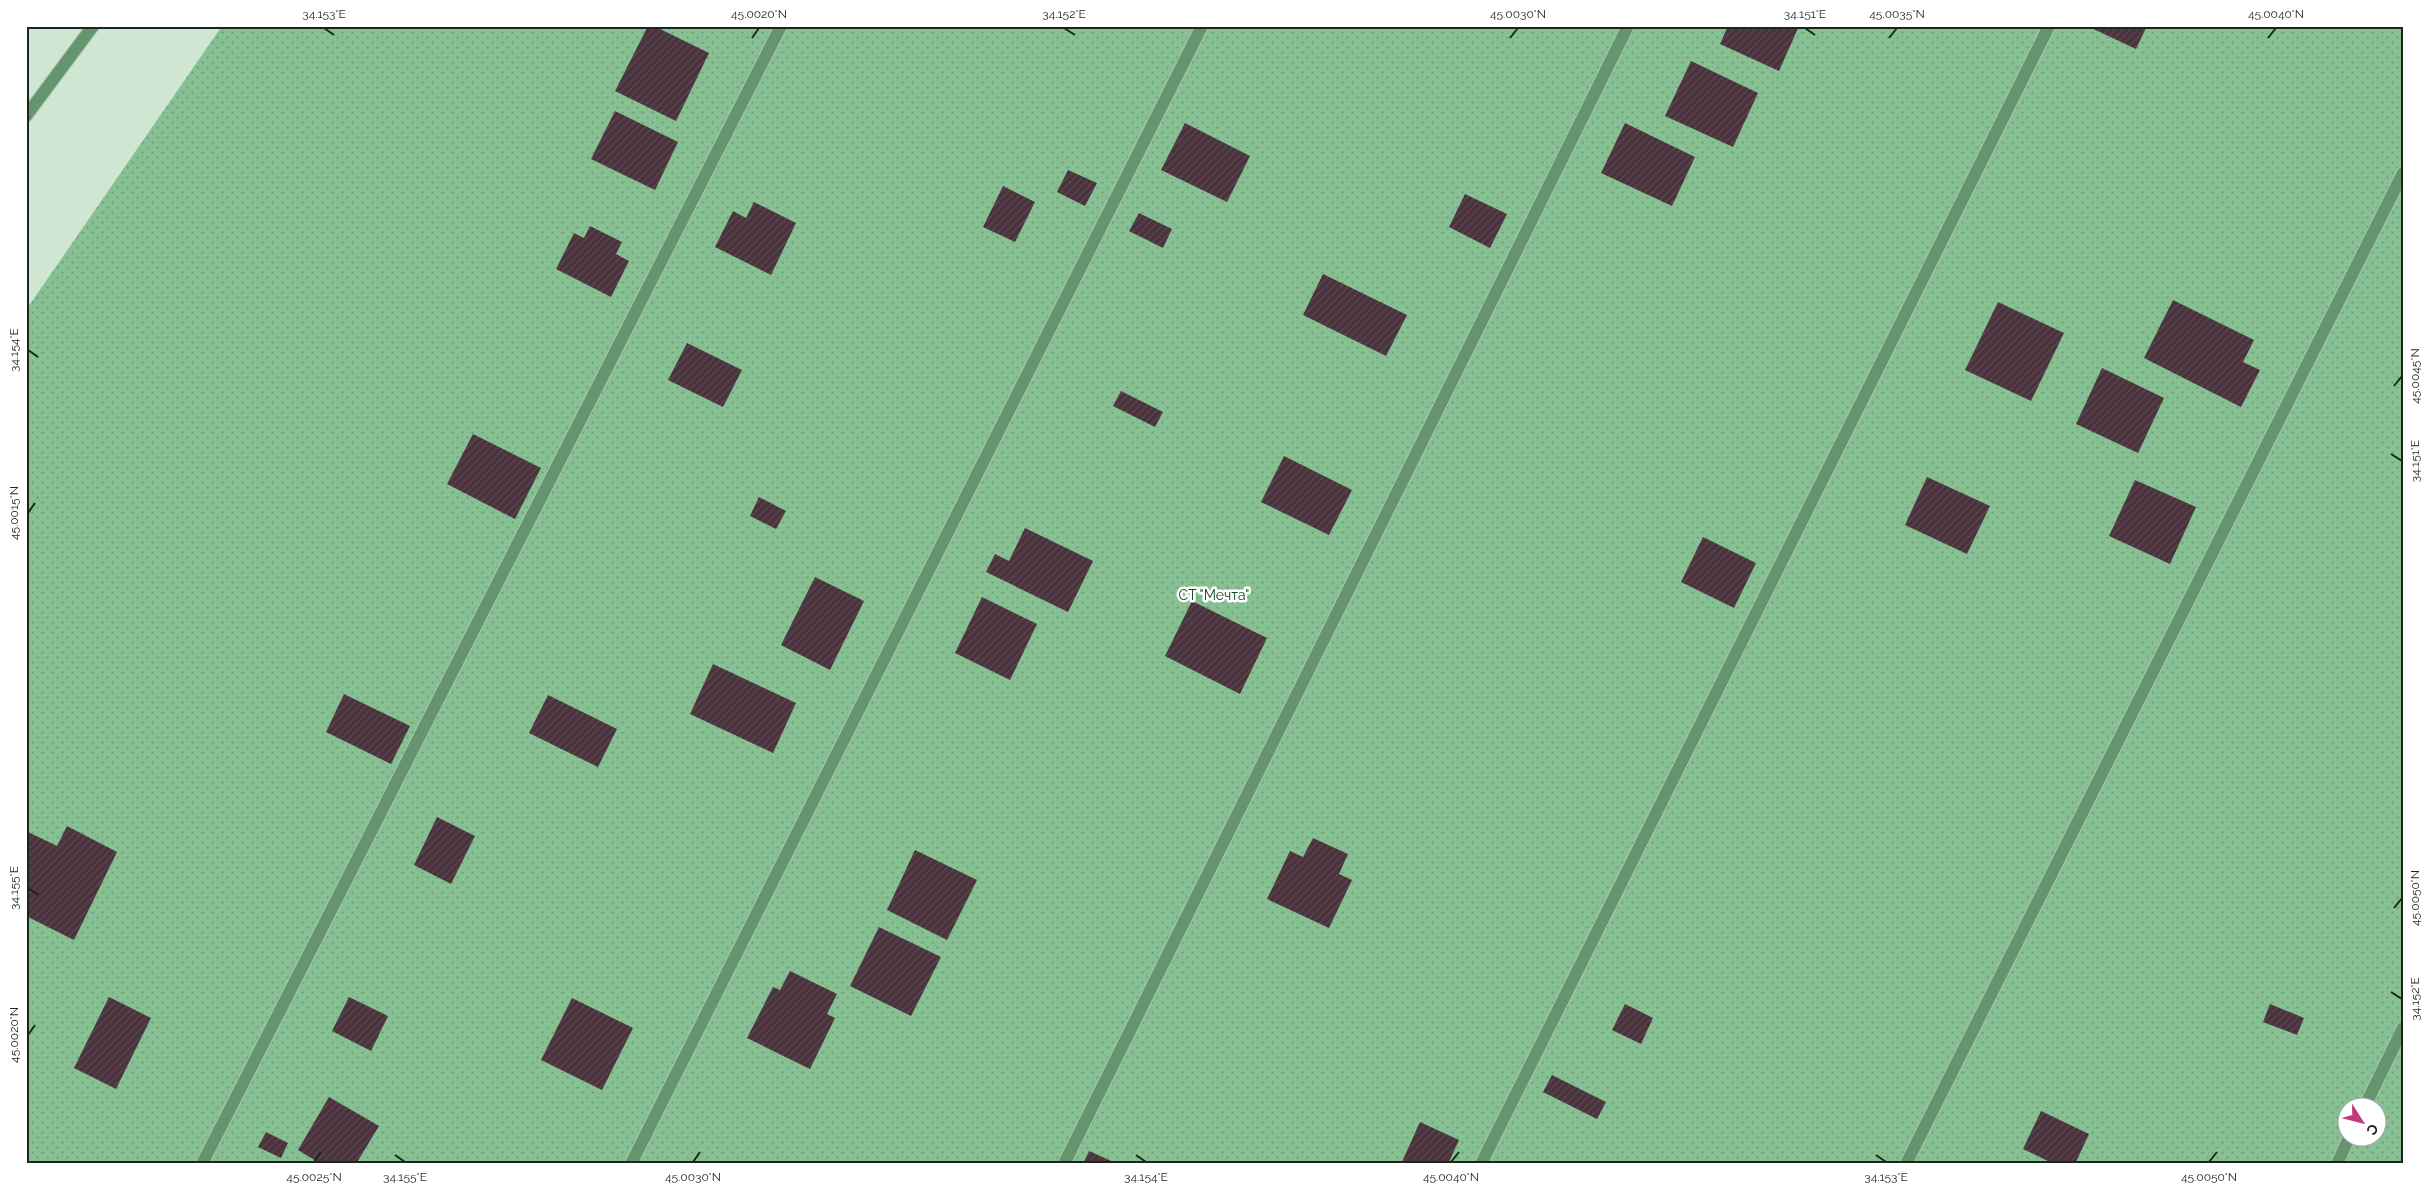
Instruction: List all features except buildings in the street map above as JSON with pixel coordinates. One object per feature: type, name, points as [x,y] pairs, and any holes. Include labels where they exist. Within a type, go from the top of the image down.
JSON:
[{"type":"lane","points":[[26,116],[93,26]]},
{"type":"lane","points":[[202,1164],[781,26]]},
{"type":"lane","points":[[631,1164],[1202,26]]},
{"type":"lane","points":[[1064,1164],[1628,26]]},
{"type":"lane","points":[[1481,1164],[2049,26]]},
{"type":"lane","points":[[1906,1164],[2403,173]]},
{"type":"lane","points":[[2369,1098],[2403,1028]]},
{"type":"lane","points":[[2337,1164],[2344,1148]]},
{"type":"green space","name":"СТ \"Мечта\"","points":[[222,26],[2403,26],[2403,1164],[26,1164],[26,310]]}]
